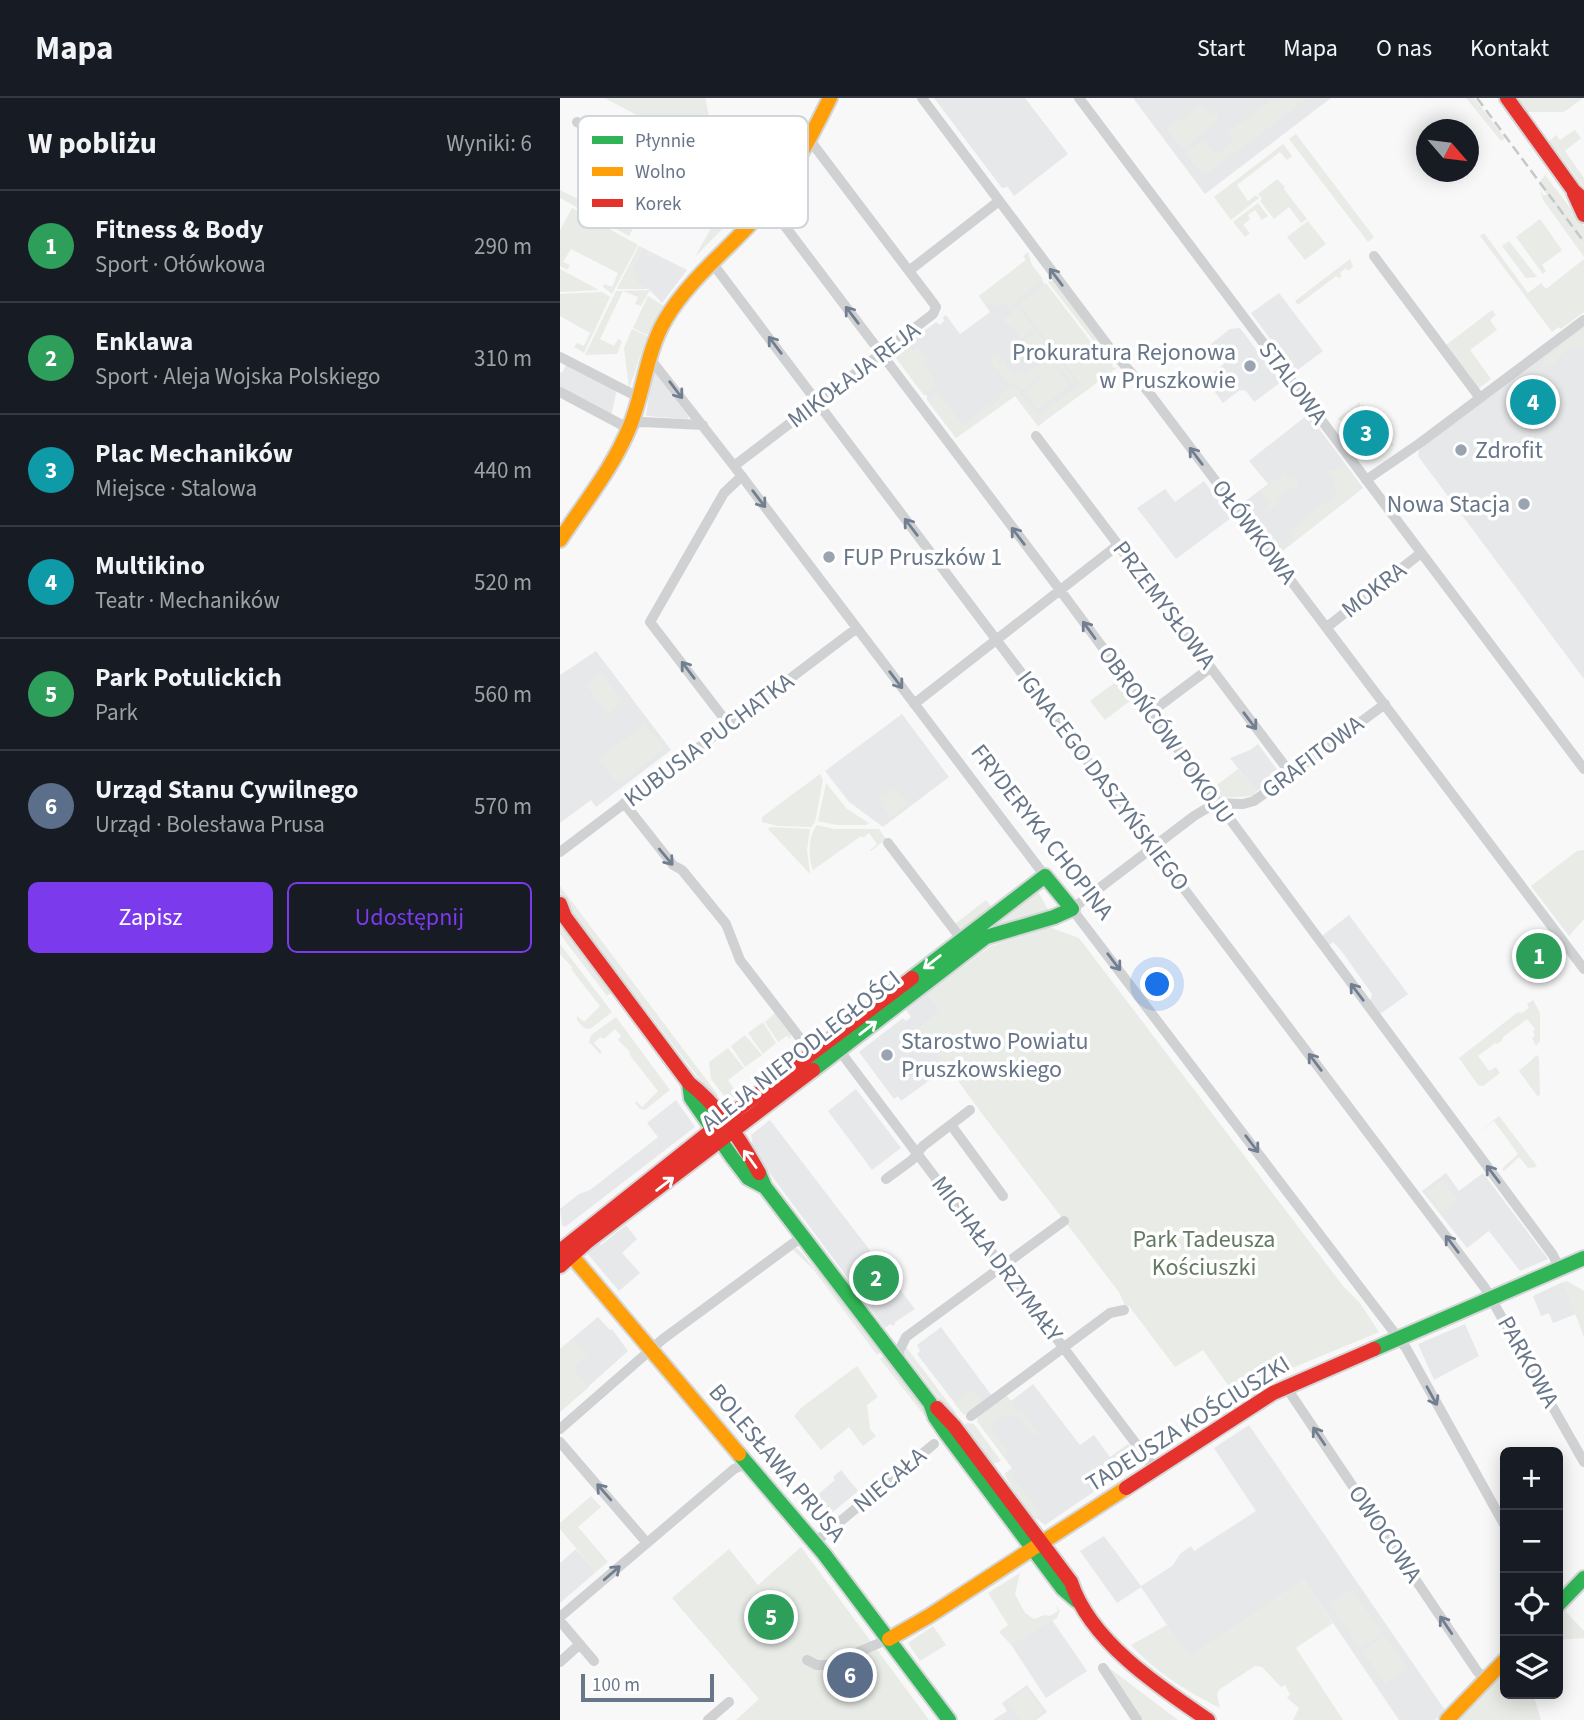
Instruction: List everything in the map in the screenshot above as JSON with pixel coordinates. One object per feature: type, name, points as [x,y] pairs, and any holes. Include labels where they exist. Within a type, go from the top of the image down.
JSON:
[{"type":"street","points":[[809,139],[830,98]]},
{"type":"street","name":"OŁÓWKOWA","points":[[922,98],[1112,351],[1150,394],[1584,969]]},
{"type":"street","name":"STALOWA","points":[[1079,98],[1584,769]]},
{"type":"street","points":[[1507,98],[1579,196],[1577,202],[1584,215]]},
{"type":"street","name":"MIKOŁAJA REJA","points":[[734,466],[936,310],[910,270],[809,139]]},
{"type":"street","points":[[910,270],[999,201]]},
{"type":"street","points":[[560,540],[614,457],[631,424],[648,356],[671,310],[746,228]]},
{"type":"street","name":"OBROŃCÓW POKOJU","points":[[786,228],[1060,590],[1564,1268]]},
{"type":"street","points":[[1374,256],[1480,398]]},
{"type":"street","name":"IGNACEGO DASZYŃSKIEGO","points":[[713,264],[1493,1298]]},
{"type":"street","points":[[1366,480],[1584,320]]},
{"type":"street","name":"FRYDERYKA CHOPINA","points":[[648,356],[1406,1348],[1500,1518]]},
{"type":"street","points":[[560,357],[638,397]]},
{"type":"street","points":[[560,392],[618,424],[643,422],[703,425]]},
{"type":"street","name":"PRZEMYSŁOWA","points":[[1036,436],[1291,774]]},
{"type":"street","points":[[729,724],[650,622],[726,490],[742,476]]},
{"type":"street","points":[[914,704],[1118,545]]},
{"type":"street","name":"MOKRA","points":[[1327,627],[1421,553]]},
{"type":"street","name":"KUBUSIA PUCHATKA","points":[[560,852],[857,628]]},
{"type":"street","points":[[1150,713],[1210,668]]},
{"type":"street","name":"GRAFITOWA","points":[[1216,803],[1254,801],[1385,704]]},
{"type":"street","points":[[624,803],[673,865],[682,870],[726,924],[740,960],[813,1055]]},
{"type":"street","points":[[1072,909],[1194,816],[1216,803]]},
{"type":"street","name":"GRAFITOWA","points":[[1231,822],[1239,803]]},
{"type":"street","points":[[888,843],[962,940]]},
{"type":"street","name":"ALEJA NIEPODLEGŁOŚCI","points":[[782,1085],[839,1050],[982,932],[1045,876]]},
{"type":"street","name":"ALEJA NIEPODLEGŁOŚCI","points":[[560,1266],[564,1249],[723,1131],[782,1085],[813,1055],[962,940],[982,932],[1054,917],[1072,909]]},
{"type":"street","points":[[562,912],[689,1083],[691,1098],[723,1131],[748,1178],[765,1187],[930,1403],[941,1410],[954,1426],[1037,1546],[1071,1582],[1077,1601],[1115,1648],[1142,1673],[1208,1720]]},
{"type":"street","name":"MICHAŁA DRZYMAŁY","points":[[839,1050],[1155,1469]]},
{"type":"street","points":[[886,1179],[970,1110]]},
{"type":"street","points":[[951,1125],[1003,1196]]},
{"type":"street","points":[[900,1362],[899,1351],[906,1337],[1064,1221]]},
{"type":"street","points":[[560,1429],[652,1349],[803,1236]]},
{"type":"street","name":"BOLESŁAWA PRUSA","points":[[564,1249],[652,1349],[814,1543],[949,1720]]},
{"type":"street","name":"TADEUSZA KOŚCIUSZKI","points":[[889,1640],[1238,1414],[1286,1387],[1584,1258]]},
{"type":"street","name":"TADEUSZA KOŚCIUSZKI","points":[[1564,1268],[1584,1267]]},
{"type":"street","name":"PARKOWA","points":[[1493,1298],[1584,1462]]},
{"type":"street","points":[[971,1416],[1111,1312],[1124,1310]]},
{"type":"street","name":"OWOCOWA","points":[[1286,1387],[1477,1671],[1486,1680]]},
{"type":"street","points":[[560,1441],[647,1543]]},
{"type":"street","name":"NIECAŁA","points":[[814,1543],[934,1444]]},
{"type":"street","points":[[594,1661],[560,1619],[734,1469],[743,1465],[752,1468]]},
{"type":"street","points":[[1563,1601],[1581,1586]]},
{"type":"street","points":[[807,1660],[816,1665],[827,1665],[889,1640]]},
{"type":"street","points":[[560,1662],[580,1644]]},
{"type":"street","points":[[1447,1720],[1500,1665]]},
{"type":"street","points":[[1103,1668],[1137,1720]]},
{"type":"street","points":[[708,1720],[729,1702]]},
{"type":"shaded area","points":[[934,98],[1025,98],[1068,154],[1014,196],[1008,187],[1002,188]]},
{"type":"shaded area","points":[[1133,98],[1331,98],[1205,194]]},
{"type":"shaded area","points":[[1541,180],[1584,237],[1584,244],[1539,184]]},
{"type":"shaded area","points":[[639,246],[687,270],[662,303],[649,289],[617,289]]},
{"type":"shaded area","points":[[1026,260],[1112,371],[1038,426],[1015,396],[956,438],[927,400],[927,395],[924,395],[896,358],[897,352],[936,322],[940,325],[946,315],[960,334],[990,312],[979,296]]},
{"type":"shaded area","points":[[1279,293],[1323,351],[1295,372],[1251,313]]},
{"type":"shaded area","name":"Nowa Stacja","points":[[1584,324],[1584,679],[1418,456],[1419,450]]},
{"type":"shaded area","points":[[1240,328],[1281,382],[1254,402],[1246,391],[1240,390],[1223,403],[1205,379],[1225,363],[1211,344],[1230,329]]},
{"type":"shaded area","points":[[567,363],[617,389],[611,416],[560,389],[560,372],[562,373]]},
{"type":"shaded area","points":[[655,373],[689,417],[687,419],[646,416],[652,374]]},
{"type":"shaded area","points":[[1306,416],[1315,423],[1363,488],[1280,553],[1243,503],[1268,484],[1249,461]]},
{"type":"shaded area","points":[[1204,481],[1231,518],[1176,559],[1137,508],[1165,489],[1175,502]]},
{"type":"shaded area","points":[[596,651],[671,750],[596,807],[591,800],[560,823],[560,675]]},
{"type":"shaded area","points":[[902,714],[949,777],[883,827],[849,802],[825,771]]},
{"type":"shaded area","points":[[1258,744],[1278,771],[1278,775],[1256,792],[1230,758]]},
{"type":"shaded area","points":[[1349,915],[1408,994],[1380,1014],[1370,1001],[1372,994],[1340,949],[1333,942],[1329,945],[1322,936]]},
{"type":"shaded area","points":[[927,993],[941,1011],[920,1027],[948,1067],[901,1101],[898,1096],[894,1099],[859,1052],[903,1018],[906,1021],[911,1017],[906,1010]]},
{"type":"shaded area","points":[[856,1089],[901,1148],[872,1170],[828,1111]]},
{"type":"shaded area","points":[[676,1100],[695,1127],[565,1227],[562,1225],[560,1209],[579,1194],[590,1190],[658,1137],[647,1123]]},
{"type":"shaded area","points":[[770,1120],[915,1309],[895,1322],[894,1326],[890,1324],[885,1328],[751,1148],[751,1135]]},
{"type":"shaded area","points":[[1446,1173],[1459,1191],[1483,1173],[1548,1259],[1520,1271],[1489,1231],[1467,1248],[1422,1191]]},
{"type":"shaded area","points":[[626,1225],[637,1239],[622,1253],[640,1273],[619,1291],[586,1252],[598,1242],[601,1245]]},
{"type":"shaded area","points":[[1563,1282],[1576,1314],[1553,1323],[1549,1313],[1541,1316],[1533,1296]]},
{"type":"shaded area","points":[[598,1317],[612,1329],[628,1351],[560,1412],[560,1349]]},
{"type":"shaded area","points":[[1465,1324],[1479,1356],[1434,1380],[1418,1344]]},
{"type":"shaded area","points":[[941,1327],[992,1396],[964,1415],[917,1354],[920,1351],[917,1345]]},
{"type":"shaded area","points":[[1033,1384],[1080,1445],[1094,1435],[1110,1457],[1128,1444],[1139,1461],[1045,1525],[1028,1512],[1005,1475],[1012,1468],[977,1421],[1005,1394],[1011,1401]]},
{"type":"shaded area","points":[[1249,1425],[1445,1710],[1435,1720],[1399,1720],[1304,1580],[1189,1657],[1141,1587],[1117,1603],[1080,1551],[1104,1536],[1141,1586],[1172,1566],[1181,1553],[1191,1546],[1194,1551],[1256,1511],[1214,1448]]},
{"type":"shaded area","points":[[841,1470],[858,1491],[820,1523],[816,1523],[803,1507],[835,1480],[833,1477]]},
{"type":"shaded area","points":[[576,1549],[596,1572],[560,1603],[560,1563]]},
{"type":"shaded area","points":[[1050,1617],[1087,1671],[1046,1698],[1010,1643]]},
{"type":"shaded area","points":[[1027,1685],[1047,1712],[1036,1720],[993,1720],[1007,1711],[1002,1703]]},
{"type":"green space","points":[[605,98],[705,98],[709,116],[638,116]]},
{"type":"green space","points":[[1274,98],[1309,98],[1206,174],[1202,174],[1185,153],[1203,140],[1216,155],[1233,141],[1227,133]]},
{"type":"green space","points":[[1466,98],[1474,98],[1505,138],[1501,141]]},
{"type":"green space","points":[[1517,98],[1583,98],[1564,112],[1527,112]]},
{"type":"green space","points":[[1202,105],[1209,115],[1215,111],[1220,118],[1183,149],[1166,129]]},
{"type":"green space","points":[[1575,130],[1581,138],[1565,151],[1584,178],[1584,188],[1549,141],[1556,135],[1560,140]]},
{"type":"green space","points":[[1296,134],[1374,237],[1368,242],[1289,139]]},
{"type":"green space","points":[[1283,144],[1292,156],[1287,160],[1280,152],[1237,185],[1248,201],[1256,195],[1259,198],[1231,220],[1214,197]]},
{"type":"green space","points":[[1545,175],[1584,226],[1584,237],[1541,180]]},
{"type":"green space","points":[[1277,179],[1307,219],[1301,223],[1289,207],[1274,219],[1260,201],[1262,199],[1258,194]]},
{"type":"green space","points":[[1539,184],[1543,195],[1547,195],[1584,244],[1584,257],[1543,200]]},
{"type":"green space","points":[[560,190],[578,199],[578,208],[560,198]]},
{"type":"green space","points":[[1258,203],[1268,216],[1262,220],[1255,210],[1248,215],[1250,219],[1243,225],[1250,233],[1245,237],[1233,222]]},
{"type":"green space","points":[[572,208],[578,211],[578,228],[608,228],[638,245],[612,294],[603,287],[604,284],[612,287],[618,273],[571,249],[563,262],[570,265],[567,270],[560,266],[560,230]]},
{"type":"green space","points":[[1540,219],[1562,250],[1542,265],[1546,271],[1543,274],[1516,237]]},
{"type":"green space","points":[[1308,221],[1326,244],[1305,260],[1287,237]]},
{"type":"green space","points":[[614,228],[633,228],[629,236]]},
{"type":"green space","points":[[711,228],[723,228],[695,257]]},
{"type":"green space","points":[[1484,233],[1528,293],[1541,283],[1546,289],[1584,259],[1584,312],[1561,329],[1559,327],[1552,332],[1480,236]]},
{"type":"green space","points":[[1509,241],[1537,277],[1526,278],[1502,246]]},
{"type":"green space","points":[[639,246],[655,254],[653,258],[645,254],[643,249],[633,268],[635,273],[640,275],[637,283],[647,288],[617,289]]},
{"type":"green space","points":[[1028,252],[1032,265],[1043,279],[1017,299],[1020,303],[1046,283],[1094,346],[1075,357],[1060,357],[1017,302],[1011,306],[1029,329],[1014,309],[1017,306],[1075,381],[1072,383],[1036,337],[1040,344],[1035,348],[1032,344],[1028,347],[1023,341],[1032,334],[1035,336],[1031,330],[1022,339],[1011,325],[1008,326],[1003,320],[1013,312],[1005,302],[996,308],[992,303],[987,306],[979,296],[1026,260],[1023,256]]},
{"type":"green space","points":[[1350,259],[1353,267],[1348,271],[1346,268],[1340,273],[1342,276],[1336,276],[1298,305],[1295,301]]},
{"type":"green space","points":[[560,269],[599,290],[560,292]]},
{"type":"green space","points":[[1054,280],[1099,342],[1096,344],[1048,282]]},
{"type":"green space","points":[[650,290],[641,306],[635,304],[638,297],[623,291],[600,339],[614,346],[618,339],[622,341],[617,354],[585,355],[616,291]]},
{"type":"green space","points":[[602,292],[610,297],[584,353],[574,347],[577,343],[584,346],[590,333],[560,316],[560,294]]},
{"type":"green space","points":[[648,296],[664,306],[647,335],[633,328]]},
{"type":"green space","points":[[1492,310],[1496,315],[1490,320],[1497,330],[1470,350],[1491,379],[1478,389],[1446,345]]},
{"type":"green space","points":[[1584,328],[1584,349],[1566,350],[1555,364],[1543,363],[1544,359]]},
{"type":"green space","points":[[632,329],[647,336],[629,389],[624,348]]},
{"type":"green space","points":[[908,344],[913,351],[918,347],[927,360],[923,364],[935,380],[932,383],[935,386],[924,395],[896,358],[897,352]]},
{"type":"green space","points":[[1042,347],[1049,360],[1056,365],[1021,391],[1016,385],[1008,383],[989,359],[997,353],[1002,359],[998,362],[1000,364],[1003,361],[1014,375],[1021,370],[1026,375],[1044,361],[1037,350]]},
{"type":"green space","points":[[1097,350],[1105,359],[1114,362],[1114,368],[1118,367],[1038,426],[1015,396],[956,438],[928,400],[938,393],[963,425],[990,405],[993,407],[1004,391],[1015,386],[1038,415],[1079,385],[1082,387],[1065,363],[1079,362]]},
{"type":"green space","points":[[1055,367],[1069,385],[1037,410],[1024,392]]},
{"type":"green space","points":[[1360,402],[1364,431],[1337,419]]},
{"type":"green space","points":[[1362,403],[1394,446],[1367,433]]},
{"type":"green space","points":[[1345,467],[1358,483],[1356,485],[1360,490],[1280,553],[1262,528],[1278,549],[1286,548],[1294,538],[1290,532],[1304,521],[1303,518],[1338,495],[1332,486],[1336,482],[1327,471]]},
{"type":"green space","points":[[1285,473],[1290,481],[1296,476],[1296,490],[1289,488],[1276,498],[1283,501],[1266,511],[1270,505],[1260,492]]},
{"type":"green space","points":[[601,673],[623,702],[608,714],[586,685]]},
{"type":"green space","points":[[1117,681],[1131,700],[1105,720],[1090,701]]},
{"type":"green space","points":[[645,724],[665,749],[618,784],[598,759]]},
{"type":"green space","points":[[1238,769],[1256,792],[1254,796],[1220,798],[1213,788]]},
{"type":"green space","points":[[820,774],[823,780],[815,822],[811,827],[778,826],[762,822],[762,817]]},
{"type":"green space","points":[[826,783],[847,809],[869,823],[837,825],[818,821]]},
{"type":"green space","points":[[896,788],[908,804],[890,818],[879,797]]},
{"type":"green space","points":[[817,825],[834,829],[879,829],[886,839],[871,851],[877,844],[869,833],[863,838],[861,836],[813,870],[810,846]]},
{"type":"green space","points":[[768,829],[810,829],[807,850],[810,874]]},
{"type":"green space","points":[[1584,850],[1584,919],[1569,936],[1531,886],[1577,851]]},
{"type":"green space","points":[[560,886],[718,1095],[714,1098],[583,928],[560,895]]},
{"type":"green space","points":[[1036,888],[1050,913],[990,928],[990,925]]},
{"type":"green space","points":[[986,900],[992,907],[967,928],[960,930],[955,924]]},
{"type":"green space","points":[[560,925],[611,993],[607,996],[560,934]]},
{"type":"green space","name":"Park Tadeusza Kościuszki","points":[[1049,927],[1079,938],[1343,1286],[1360,1303],[1379,1332],[1290,1369],[1237,1398],[1203,1350],[1175,1367],[1129,1306],[1125,1306],[1119,1292],[919,1027],[940,1011],[927,993],[991,946]]},
{"type":"green space","points":[[560,944],[612,1012],[590,1029],[584,1028],[577,1016],[584,1022],[600,1006],[560,954]]},
{"type":"green space","points":[[1533,1000],[1540,1013],[1540,1041],[1536,1046],[1532,1038],[1535,1036],[1535,1029],[1527,1019],[1502,1038],[1503,1040],[1478,1056],[1489,1071],[1496,1067],[1500,1073],[1483,1086],[1478,1085],[1459,1058],[1518,1012],[1522,1013],[1529,1008],[1527,1004]]},
{"type":"green space","points":[[775,1013],[791,1035],[790,1039],[787,1036],[778,1042],[765,1022]]},
{"type":"green space","points":[[616,1017],[670,1090],[645,1110],[640,1109],[636,1101],[642,1107],[658,1091],[618,1040],[621,1036],[615,1029],[604,1039],[600,1037],[594,1043],[602,1052],[600,1054],[589,1042],[591,1035]]},
{"type":"green space","points":[[763,1022],[776,1043],[763,1054],[748,1033]]},
{"type":"green space","points":[[745,1035],[762,1055],[745,1067],[731,1046]]},
{"type":"green space","points":[[728,1048],[744,1068],[728,1080],[737,1094],[728,1101],[711,1079],[709,1062]]},
{"type":"green space","points":[[1537,1055],[1540,1095],[1538,1097],[1519,1071]]},
{"type":"green space","points":[[1499,1116],[1537,1167],[1528,1168],[1519,1157],[1504,1171],[1502,1169],[1518,1154],[1494,1121],[1476,1134]]},
{"type":"green space","points":[[1442,1180],[1458,1201],[1443,1213],[1427,1192]]},
{"type":"green space","points":[[797,1248],[831,1286],[881,1352],[877,1355],[813,1269],[792,1249]]},
{"type":"green space","points":[[1567,1281],[1584,1291],[1584,1337],[1563,1282]]},
{"type":"green space","points":[[573,1338],[588,1355],[573,1368],[589,1387],[560,1412],[560,1349]]},
{"type":"green space","points":[[906,1347],[956,1413],[952,1416],[904,1353]]},
{"type":"green space","points":[[884,1356],[932,1420],[939,1434],[880,1359]]},
{"type":"green space","points":[[857,1366],[878,1397],[867,1405],[870,1429],[876,1436],[863,1446],[849,1427],[821,1450],[794,1416]]},
{"type":"green space","points":[[973,1389],[982,1401],[964,1415],[954,1403]]},
{"type":"green space","points":[[1005,1394],[1018,1411],[1025,1414],[1038,1435],[1030,1434],[1020,1417],[1006,1415],[995,1419],[992,1429],[1007,1451],[1006,1458],[977,1421],[978,1415]]},
{"type":"green space","points":[[967,1423],[974,1424],[1001,1461],[993,1464],[987,1462],[961,1428]]},
{"type":"green space","points":[[1012,1468],[1016,1471],[1012,1476],[1041,1514],[1036,1519],[1031,1517],[1005,1476]]},
{"type":"green space","points":[[591,1496],[601,1507],[578,1527],[608,1562],[596,1572],[560,1529],[560,1523]]},
{"type":"green space","points":[[801,1547],[929,1720],[736,1720],[759,1699],[672,1598],[729,1549],[758,1585]]},
{"type":"green space","points":[[1020,1573],[1015,1594],[1025,1613],[1034,1619],[1050,1616],[1058,1611],[1056,1606],[1060,1611],[1057,1618],[1011,1645],[999,1632],[1008,1625],[988,1593]]},
{"type":"green space","points":[[1304,1580],[1333,1623],[1296,1648],[1343,1720],[1293,1720],[1299,1708],[1287,1698],[1290,1694],[1285,1685],[1281,1687],[1262,1667],[1255,1666],[1220,1689],[1217,1694],[1220,1708],[1172,1681],[1131,1645],[1167,1625],[1190,1656]]},
{"type":"green space","points":[[1352,1589],[1382,1633],[1360,1648],[1330,1604]]},
{"type":"green space","points":[[1565,1611],[1584,1631],[1584,1638],[1563,1640]]},
{"type":"green space","points":[[933,1626],[946,1645],[920,1661],[908,1643]]},
{"type":"green space","points":[[1385,1636],[1407,1669],[1385,1684],[1363,1651]]},
{"type":"green space","points":[[1104,1664],[1178,1720],[1142,1720]]},
{"type":"green space","points":[[1500,1677],[1500,1699],[1535,1699],[1541,1720],[1458,1720]]},
{"type":"green space","points":[[1027,1688],[1044,1712],[1034,1720],[1020,1720],[1007,1702]]},
{"type":"railway","points":[[1477,98],[1584,242]]},
{"type":"traffic: fast","points":[[813,1070],[986,937],[1072,909],[1045,876],[912,978]]},
{"type":"traffic: fast","points":[[689,1083],[691,1098],[732,1157],[748,1178],[765,1187]]},
{"type":"traffic: fast","points":[[759,1173],[765,1187],[930,1403],[935,1417],[946,1433],[1063,1589],[1077,1601]]},
{"type":"traffic: fast","points":[[1374,1349],[1584,1258]]},
{"type":"traffic: fast","points":[[739,1454],[824,1554],[949,1720]]},
{"type":"traffic: fast","points":[[1563,1600],[1584,1578]]},
{"type":"traffic: slow","points":[[808,140],[830,98]]},
{"type":"traffic: slow","points":[[560,540],[607,471],[623,441],[635,413],[653,346],[665,320],[695,280],[746,228]]},
{"type":"traffic: slow","points":[[566,1249],[739,1454]]},
{"type":"traffic: slow","points":[[889,1639],[1126,1488]]},
{"type":"traffic: slow","points":[[1447,1720],[1500,1665]]},
{"type":"traffic: jam","points":[[1507,98],[1574,191],[1584,200]]},
{"type":"traffic: jam","points":[[1574,193],[1584,215]]},
{"type":"traffic: jam","points":[[560,904],[565,917],[689,1083],[710,1102],[728,1124],[759,1173]]},
{"type":"traffic: jam","points":[[560,1251],[741,1107],[912,978]]},
{"type":"traffic: jam","points":[[560,1266],[587,1242],[813,1070]]},
{"type":"traffic: jam","points":[[1126,1488],[1273,1393],[1374,1349]]},
{"type":"traffic: jam","points":[[937,1408],[954,1426],[1071,1582],[1080,1604],[1110,1643],[1148,1677],[1208,1720]]},
{"type":"place","name":"Prokuratura Rejonowa w Pruszkowie","points":[[1250,366]]},
{"type":"place","name":"Multikino","points":[[1533,402]]},
{"type":"place","name":"Plac Mechaników","points":[[1366,433]]},
{"type":"place","name":"Zdrofit","points":[[1461,450]]},
{"type":"place","name":"Nowa Stacja","points":[[1524,504]]},
{"type":"place","name":"FUP Pruszków 1","points":[[829,557]]},
{"type":"place","name":"Fitness & Body","points":[[1539,956]]},
{"type":"place","name":"Starostwo Powiatu Pruszkowskiego","points":[[887,1055]]},
{"type":"place","name":"Enklawa","points":[[876,1278]]},
{"type":"place","name":"Park Potulickich","points":[[771,1617]]},
{"type":"place","name":"Urząd Stanu Cywilnego","points":[[850,1675]]}]
